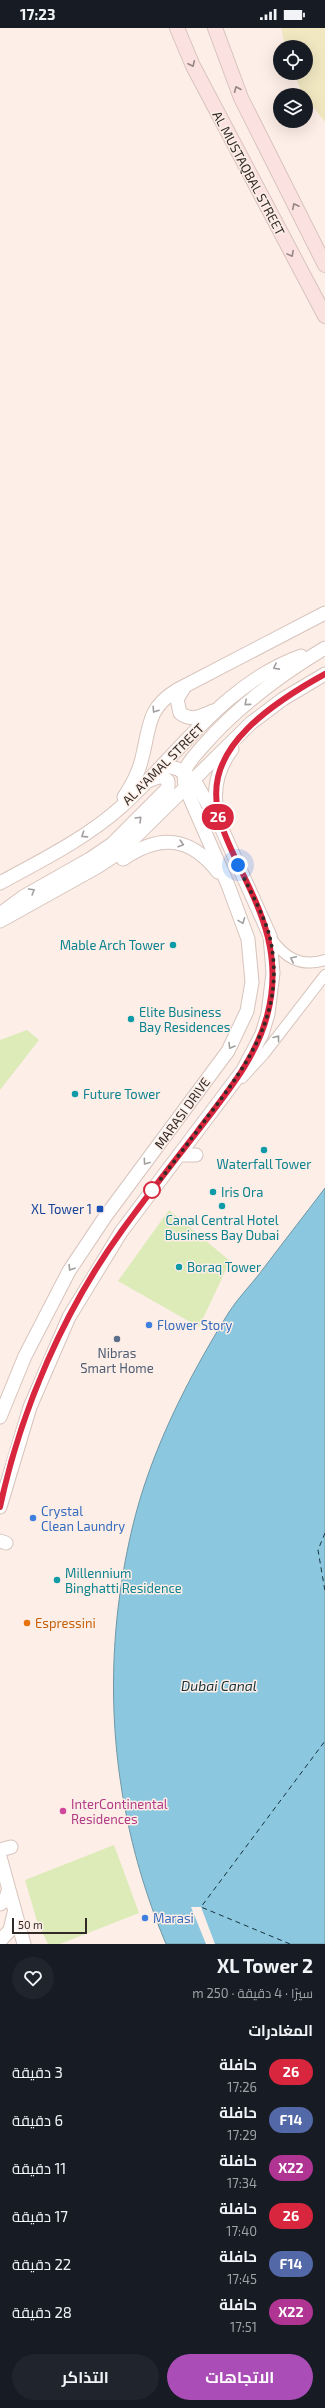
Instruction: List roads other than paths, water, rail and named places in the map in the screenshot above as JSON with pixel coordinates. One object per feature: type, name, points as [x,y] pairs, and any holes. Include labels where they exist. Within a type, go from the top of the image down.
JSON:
[{"type":"main road","name":"AL MUSTAQBAL STREET","points":[[177,28],[193,66],[325,316]]},
{"type":"main road","name":"AL MUSTAQBAL STREET","points":[[215,28],[241,98],[325,265]]},
{"type":"street","points":[[108,818],[128,790],[138,770],[152,714],[170,694],[325,613]]},
{"type":"street","points":[[188,781],[190,762],[216,732],[244,706],[286,672],[325,648]]},
{"type":"street","name":"AL A'AMAL STREET","points":[[0,883],[56,853],[108,818],[218,709],[242,689],[267,671],[295,658],[325,648]]},
{"type":"street","points":[[0,921],[32,904],[120,852],[188,781],[251,723],[283,699],[325,674]]},
{"type":"street","points":[[185,686],[179,695],[176,704],[180,713],[184,717],[194,718],[218,709]]},
{"type":"street","points":[[221,827],[215,800],[219,773],[226,756],[251,723]]},
{"type":"street","points":[[163,765],[188,781]]},
{"type":"street","points":[[0,914],[23,897],[101,852],[122,836],[168,788],[168,781],[162,776],[155,777],[144,783]]},
{"type":"street","name":"MARASI DRIVE","points":[[188,781],[221,827],[270,936],[285,955],[294,960],[314,963],[325,960]]},
{"type":"street","name":"MARASI DRIVE","points":[[0,1417],[34,1336],[69,1271],[105,1217],[228,1051],[242,1025],[250,997],[251,953],[244,925],[188,781]]},
{"type":"street","points":[[32,904],[91,878],[143,846],[159,841],[176,842],[200,853],[228,885]]},
{"type":"street","name":"MARASI DRIVE","points":[[0,1507],[30,1408],[69,1317],[121,1232],[231,1087],[254,1052],[268,1014],[273,973],[270,936]]},
{"type":"street","name":"MARASI DRIVE","points":[[231,1087],[260,1059],[325,975]]},
{"type":"street","points":[[179,1155],[196,1155]]},
{"type":"street","points":[[0,1857],[24,1944]]},
{"type":"street","points":[[0,1904],[5,1901],[8,1890]]},
{"type":"street","points":[[0,1941],[5,1927],[15,1911]]},
{"type":"street","points":[[5,1927],[21,1944]]},
{"type":"water","name":"Dubai Canal","points":[[325,1188],[325,1944],[166,1944],[147,1894],[132,1843],[122,1791],[116,1739],[113,1687],[116,1634],[122,1582],[132,1529],[149,1472],[160,1444],[185,1389],[199,1363],[240,1297]]},
{"type":"place","name":"Mable Arch Tower","points":[[173,945]]},
{"type":"place","name":"Elite Business Bay Residences","points":[[131,1019]]},
{"type":"place","name":"Future Tower","points":[[75,1094]]},
{"type":"place","name":"Waterfall Tower","points":[[264,1150]]},
{"type":"place","name":"Iris Ora","points":[[213,1192]]},
{"type":"place","name":"Canal Central Hotel Business Bay Dubai","points":[[222,1206]]},
{"type":"place","name":"XL Tower 1","points":[[100,1209]]},
{"type":"place","name":"Boraq Tower","points":[[179,1267]]},
{"type":"place","name":"Flower Story","points":[[149,1325]]},
{"type":"place","name":"Nibras Smart Home","points":[[117,1339]]},
{"type":"place","name":"Crystal Clean Laundry","points":[[33,1518]]},
{"type":"place","name":"Millennium Binghatti Residence","points":[[57,1580]]},
{"type":"place","name":"Espressini","points":[[27,1623]]},
{"type":"place","name":"InterContinental Residences","points":[[63,1811]]},
{"type":"place","name":"Marasi","points":[[145,1918]]}]
